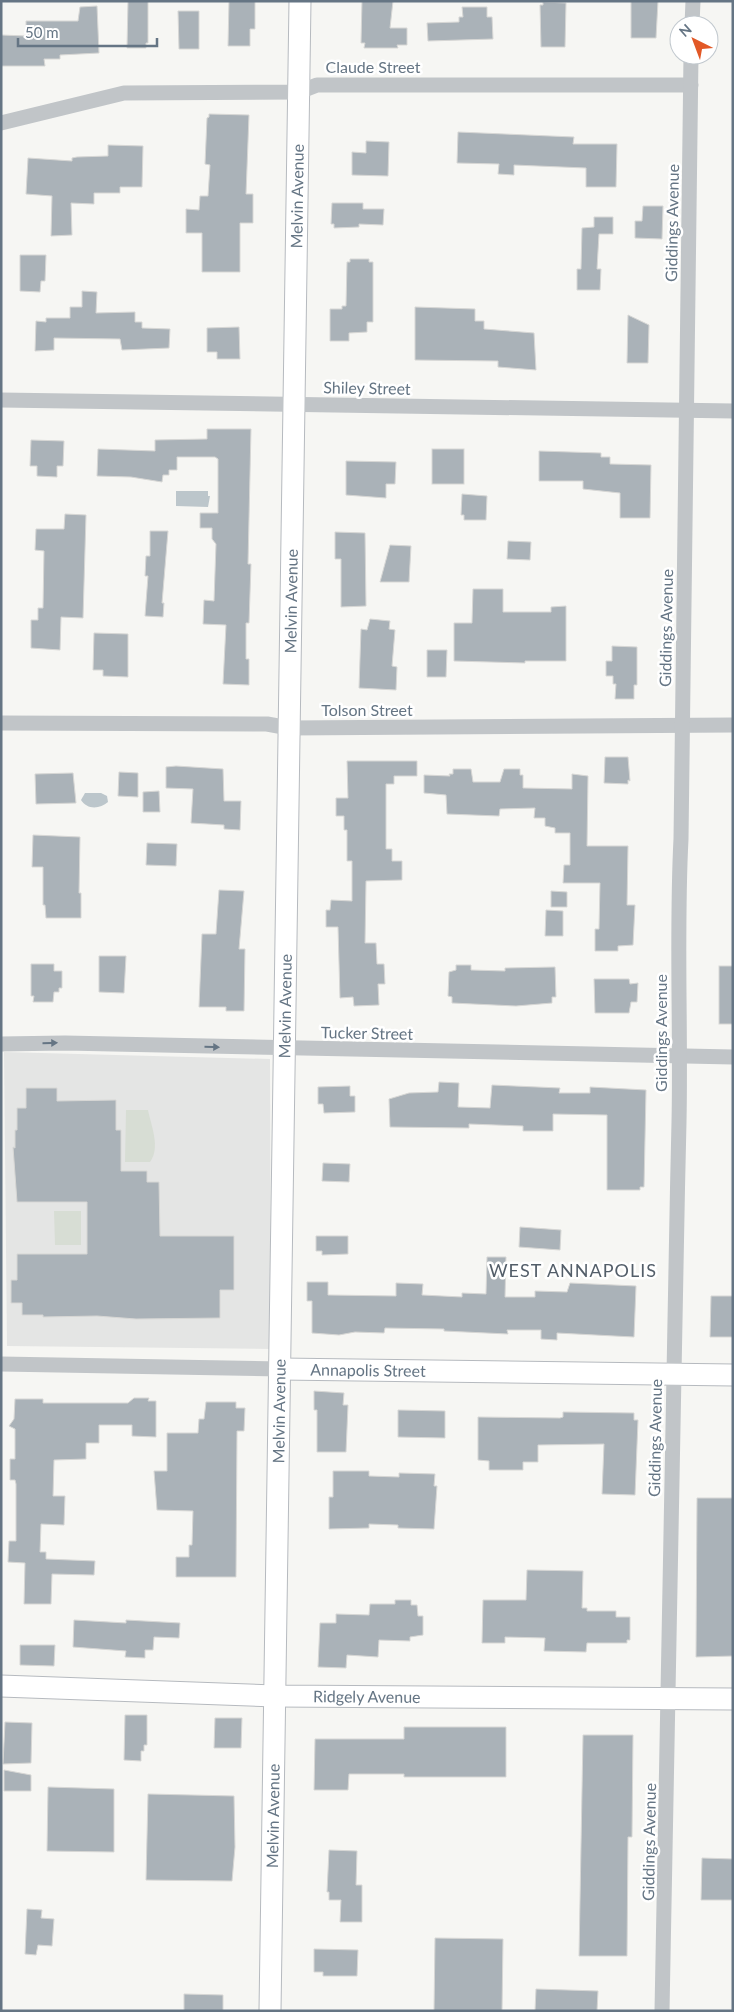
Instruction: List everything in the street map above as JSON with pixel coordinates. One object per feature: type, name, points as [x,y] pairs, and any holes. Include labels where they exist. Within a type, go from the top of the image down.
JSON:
[{"type":"street","name":"Melvin Avenue","points":[[270,2011],[300,1]]},
{"type":"street","points":[[692,15],[693,1]]},
{"type":"street","name":"Giddings Avenue","points":[[662,2011],[670,1698],[680,1058],[677,910],[682,725],[691,65]]},
{"type":"street","name":"Claude Street","points":[[1,123],[124,93],[299,92],[318,84],[691,85]]},
{"type":"street","name":"Shiley Street","points":[[1,400],[733,411]]},
{"type":"street","name":"Tolson Street","points":[[1,723],[267,724],[289,728],[733,725]]},
{"type":"street","name":"Tucker Street","points":[[1,1044],[284,1048],[680,1058],[733,1057]]},
{"type":"street","name":"Annapolis Street","points":[[1,1364],[733,1374]]},
{"type":"street","name":"Ridgely Avenue","points":[[1,1686],[274,1696],[733,1699]]},
{"type":"shaded area","points":[[176,491],[208,491],[208,496],[210,496],[208,507],[176,506]]},
{"type":"shaded area","points":[[85,793],[101,793],[107,796],[108,802],[98,807],[87,806],[81,800]]},
{"type":"shaded area","points":[[4,1052],[270,1059],[271,1349],[7,1346]]},
{"type":"shaded area","points":[[126,1110],[148,1110],[155,1143],[155,1150],[150,1162],[125,1162]]},
{"type":"shaded area","points":[[54,1211],[81,1211],[81,1245],[55,1245]]},
{"type":"building","points":[[128,1],[148,1],[148,43],[146,43],[146,48],[127,48]]},
{"type":"building","points":[[229,1],[255,1],[255,29],[250,29],[250,46],[228,46]]},
{"type":"building","points":[[362,1],[393,1],[390,28],[407,28],[407,45],[397,45],[398,48],[364,48],[365,43],[361,43]]},
{"type":"building","points":[[631,1],[658,1],[656,38],[631,38]]},
{"type":"building","points":[[543,2],[566,3],[565,47],[541,47],[540,5],[543,5]]},
{"type":"building","points":[[97,6],[99,53],[60,55],[60,59],[44,59],[45,66],[1,66],[1,35],[26,36],[26,21],[78,21],[80,7]]},
{"type":"building","points":[[462,7],[487,7],[487,17],[492,17],[493,39],[428,41],[427,23],[459,22],[459,17],[463,17]]},
{"type":"building","points":[[178,11],[199,11],[199,49],[179,49]]},
{"type":"building","points":[[209,114],[249,115],[246,194],[253,194],[253,223],[240,223],[240,272],[202,272],[202,233],[186,233],[186,209],[199,210],[200,196],[208,196],[210,165],[205,164],[207,118]]},
{"type":"building","points":[[458,132],[574,137],[573,144],[617,144],[616,187],[586,187],[586,168],[514,165],[514,175],[498,174],[499,164],[457,163]]},
{"type":"building","points":[[366,141],[389,142],[388,176],[352,175],[352,152],[366,153]]},
{"type":"building","points":[[108,145],[143,146],[142,187],[120,187],[120,193],[94,193],[94,204],[71,203],[72,235],[51,236],[52,196],[26,194],[28,158],[72,161],[72,158],[77,157],[108,156]]},
{"type":"building","points":[[332,203],[363,203],[363,209],[384,209],[383,225],[359,224],[359,227],[334,228],[334,224],[331,224]]},
{"type":"building","points":[[643,206],[663,206],[662,239],[635,238],[635,221],[642,221]]},
{"type":"building","points":[[594,217],[613,217],[613,234],[599,234],[597,269],[601,269],[600,290],[577,290],[577,269],[581,269],[582,228],[594,227]]},
{"type":"building","points":[[20,255],[46,255],[45,281],[41,281],[40,292],[20,291]]},
{"type":"building","points":[[350,259],[369,259],[369,262],[373,262],[373,322],[367,322],[367,332],[349,333],[349,341],[330,341],[330,309],[342,309],[342,306],[346,306],[347,262],[350,262]]},
{"type":"building","points":[[82,291],[97,292],[96,313],[135,312],[135,322],[142,322],[142,328],[170,329],[169,348],[122,350],[120,339],[54,338],[54,350],[35,351],[36,321],[46,322],[46,318],[70,318],[70,307],[82,307]]},
{"type":"building","points":[[415,307],[475,309],[475,321],[484,321],[484,329],[534,333],[536,370],[498,367],[498,361],[415,360]]},
{"type":"building","points":[[628,315],[649,325],[648,363],[627,363]]},
{"type":"building","points":[[239,327],[240,359],[217,359],[217,352],[207,352],[207,328]]},
{"type":"building","points":[[207,429],[251,429],[248,564],[251,564],[249,623],[246,623],[246,659],[249,659],[249,685],[223,684],[226,625],[203,624],[204,600],[214,601],[216,544],[212,539],[212,528],[200,528],[200,513],[218,513],[218,459],[215,457],[177,457],[177,470],[169,470],[169,475],[163,475],[162,482],[131,477],[97,476],[98,449],[155,451],[155,440],[207,439]]},
{"type":"building","points":[[31,440],[64,441],[63,466],[57,466],[57,477],[37,476],[37,466],[30,466]]},
{"type":"building","points":[[432,449],[464,449],[464,484],[432,484]]},
{"type":"building","points":[[539,451],[601,453],[601,457],[610,457],[610,464],[651,465],[650,518],[620,518],[620,493],[583,489],[583,481],[539,481]]},
{"type":"building","points":[[346,461],[396,462],[395,484],[386,484],[386,498],[346,495]]},
{"type":"building","points":[[462,494],[487,496],[486,520],[464,520],[464,515],[461,515]]},
{"type":"building","points":[[65,514],[86,515],[83,618],[61,617],[60,650],[31,648],[31,620],[38,620],[38,608],[43,608],[44,551],[35,550],[36,529],[64,529]]},
{"type":"building","points":[[150,531],[168,531],[162,603],[164,603],[163,617],[145,616],[148,576],[145,576],[146,556],[150,556]]},
{"type":"building","points":[[335,532],[365,533],[366,606],[341,607],[341,559],[335,559]]},
{"type":"building","points":[[508,541],[531,542],[530,560],[507,559]]},
{"type":"building","points":[[390,545],[411,546],[409,582],[380,582]]},
{"type":"building","points":[[473,589],[503,589],[503,612],[551,612],[551,607],[566,606],[566,661],[525,661],[525,663],[454,661],[454,623],[472,623]]},
{"type":"building","points":[[370,619],[390,621],[389,629],[395,630],[392,666],[397,667],[396,690],[359,688],[361,629],[367,630]]},
{"type":"building","points":[[94,633],[128,634],[128,677],[103,676],[103,670],[93,670]]},
{"type":"building","points":[[612,646],[637,647],[637,685],[634,685],[634,699],[615,699],[616,684],[613,684],[613,676],[606,676],[606,661],[612,661]]},
{"type":"building","points":[[427,650],[447,650],[446,677],[427,677]]},
{"type":"building","points":[[605,757],[628,757],[630,781],[628,780],[628,784],[604,783]]},
{"type":"building","points":[[347,761],[417,761],[417,776],[394,776],[394,784],[386,784],[386,849],[392,849],[392,861],[402,861],[402,880],[366,881],[365,943],[376,943],[377,964],[384,964],[385,984],[378,984],[379,1005],[354,1006],[353,997],[340,998],[338,927],[326,927],[326,910],[330,910],[331,900],[352,901],[352,861],[347,861],[347,830],[344,830],[344,816],[336,816],[336,798],[348,798]]},
{"type":"building","points":[[166,767],[223,769],[224,801],[241,801],[240,830],[224,829],[224,825],[191,823],[193,789],[166,788]]},
{"type":"building","points":[[453,769],[471,769],[473,782],[500,782],[504,769],[520,769],[520,775],[523,775],[523,788],[572,789],[572,774],[588,776],[587,846],[628,846],[627,905],[635,905],[633,945],[618,946],[618,951],[595,951],[595,929],[599,929],[600,883],[563,883],[564,865],[570,865],[570,833],[555,833],[555,828],[545,826],[545,818],[534,818],[535,808],[500,809],[499,816],[447,814],[446,795],[424,793],[424,775],[450,776],[449,774],[453,774]]},
{"type":"building","points":[[119,772],[138,773],[138,797],[118,796]]},
{"type":"building","points":[[73,773],[76,803],[36,804],[35,774]]},
{"type":"building","points":[[159,791],[160,812],[143,812],[143,792]]},
{"type":"building","points":[[33,835],[80,837],[79,893],[81,893],[81,918],[46,918],[45,905],[43,905],[43,867],[32,867]]},
{"type":"building","points":[[147,843],[177,844],[176,866],[146,865]]},
{"type":"building","points":[[219,890],[244,891],[239,949],[245,949],[244,1011],[226,1011],[226,1007],[199,1007],[202,934],[216,934]]},
{"type":"building","points":[[551,891],[567,892],[567,907],[551,907]]},
{"type":"building","points":[[546,910],[563,911],[563,936],[545,936]]},
{"type":"building","points":[[99,956],[126,956],[124,993],[99,992]]},
{"type":"building","points":[[31,964],[54,964],[54,971],[62,971],[62,988],[59,988],[59,992],[54,992],[53,1002],[33,1002],[34,996],[31,996]]},
{"type":"building","points":[[456,965],[471,965],[471,970],[505,971],[505,968],[555,967],[556,997],[552,997],[552,1003],[516,1006],[452,1003],[452,997],[448,996],[449,972],[456,970]]},
{"type":"building","points":[[719,966],[733,966],[733,1024],[719,1024]]},
{"type":"building","points":[[594,979],[629,979],[630,984],[638,983],[637,1002],[631,1002],[629,1013],[595,1013]]},
{"type":"building","points":[[439,1082],[459,1083],[458,1107],[490,1108],[492,1085],[560,1088],[559,1093],[590,1093],[590,1087],[646,1090],[644,1187],[640,1187],[640,1190],[607,1190],[607,1115],[553,1114],[553,1131],[523,1131],[523,1126],[469,1124],[469,1128],[390,1127],[389,1099],[409,1093],[438,1092]]},
{"type":"building","points":[[350,1086],[350,1096],[355,1096],[355,1112],[324,1113],[323,1104],[318,1104],[318,1087]]},
{"type":"building","points":[[26,1088],[57,1088],[57,1101],[116,1100],[116,1130],[121,1130],[121,1171],[147,1171],[147,1182],[159,1182],[160,1236],[234,1236],[234,1290],[220,1290],[220,1318],[43,1317],[43,1315],[22,1315],[22,1303],[11,1303],[11,1280],[17,1280],[17,1254],[87,1254],[87,1202],[17,1202],[13,1147],[15,1148],[15,1130],[17,1130],[17,1108],[26,1108]]},
{"type":"building","points":[[323,1163],[350,1164],[349,1182],[322,1181]]},
{"type":"building","points":[[520,1227],[561,1230],[560,1250],[519,1247]]},
{"type":"building","points":[[316,1236],[348,1236],[348,1254],[322,1255],[322,1251],[316,1251]]},
{"type":"building","points":[[487,1257],[506,1257],[505,1297],[535,1297],[535,1291],[567,1292],[570,1283],[636,1286],[634,1337],[557,1333],[557,1340],[541,1339],[541,1330],[507,1330],[508,1334],[444,1331],[444,1329],[385,1328],[384,1333],[355,1332],[339,1335],[312,1333],[312,1301],[307,1301],[307,1282],[328,1282],[328,1295],[396,1296],[396,1283],[423,1284],[422,1295],[462,1297],[462,1293],[486,1294]]},
{"type":"building","points":[[711,1296],[733,1296],[733,1337],[710,1337]]},
{"type":"building","points":[[314,1391],[344,1393],[343,1405],[348,1405],[346,1452],[317,1452],[317,1410],[314,1410]]},
{"type":"building","points":[[134,1398],[149,1398],[148,1401],[156,1401],[156,1437],[132,1436],[132,1425],[99,1425],[99,1443],[86,1443],[86,1459],[54,1460],[53,1496],[65,1496],[64,1525],[41,1524],[40,1552],[46,1552],[46,1559],[95,1561],[94,1575],[52,1574],[51,1604],[24,1604],[25,1563],[8,1562],[9,1541],[16,1541],[16,1484],[15,1480],[10,1480],[10,1459],[15,1459],[15,1429],[9,1426],[14,1419],[15,1399],[43,1399],[43,1403],[128,1403]]},
{"type":"building","points":[[206,1402],[236,1402],[236,1408],[245,1408],[244,1431],[237,1431],[236,1577],[176,1577],[176,1557],[189,1557],[189,1545],[192,1545],[193,1511],[157,1510],[154,1471],[167,1471],[167,1433],[198,1433],[199,1419],[204,1419]]},
{"type":"building","points":[[398,1410],[445,1411],[445,1438],[398,1437]]},
{"type":"building","points":[[563,1412],[634,1413],[634,1420],[638,1420],[635,1495],[602,1494],[604,1444],[538,1445],[538,1462],[523,1462],[523,1470],[489,1470],[489,1461],[478,1460],[478,1417],[560,1418],[563,1417]]},
{"type":"building","points":[[333,1471],[369,1471],[369,1476],[399,1477],[399,1473],[435,1474],[434,1486],[437,1486],[434,1529],[398,1528],[398,1525],[369,1524],[369,1528],[329,1529],[329,1497],[333,1497]]},
{"type":"building","points":[[697,1498],[733,1498],[733,1656],[696,1657]]},
{"type":"building","points":[[527,1570],[583,1571],[582,1608],[587,1608],[587,1611],[616,1611],[616,1617],[630,1617],[630,1640],[627,1640],[627,1643],[587,1643],[586,1652],[544,1651],[545,1638],[505,1637],[505,1643],[482,1643],[483,1600],[526,1600]]},
{"type":"building","points":[[395,1600],[411,1600],[411,1605],[417,1605],[418,1616],[423,1616],[423,1635],[410,1637],[410,1641],[379,1640],[378,1657],[347,1655],[346,1668],[318,1667],[320,1623],[336,1623],[336,1614],[369,1615],[370,1604],[395,1604]]},
{"type":"building","points":[[74,1620],[126,1623],[126,1620],[180,1623],[179,1638],[154,1637],[153,1650],[145,1650],[145,1658],[125,1657],[126,1651],[73,1647]]},
{"type":"building","points":[[20,1645],[55,1645],[54,1666],[20,1665]]},
{"type":"building","points":[[125,1715],[147,1715],[147,1745],[144,1745],[144,1751],[141,1751],[141,1761],[124,1760]]},
{"type":"building","points":[[215,1718],[242,1718],[241,1748],[214,1748]]},
{"type":"building","points":[[5,1722],[32,1723],[31,1763],[3,1764]]},
{"type":"building","points":[[404,1727],[506,1727],[506,1777],[404,1777],[404,1774],[349,1774],[348,1790],[314,1790],[315,1739],[404,1739]]},
{"type":"building","points":[[583,1735],[633,1735],[632,1837],[628,1837],[627,1956],[579,1956]]},
{"type":"building","points":[[4,1770],[31,1775],[31,1791],[4,1791]]},
{"type":"building","points":[[48,1787],[114,1789],[114,1852],[47,1851]]},
{"type":"building","points":[[148,1794],[234,1796],[235,1847],[232,1881],[146,1880]]},
{"type":"building","points":[[329,1850],[357,1851],[356,1885],[362,1885],[362,1922],[340,1922],[341,1900],[329,1900],[329,1892],[327,1892]]},
{"type":"building","points":[[702,1858],[733,1859],[733,1900],[701,1900]]},
{"type":"building","points":[[27,1909],[42,1910],[41,1918],[54,1919],[52,1946],[38,1945],[36,1955],[25,1954]]},
{"type":"building","points":[[435,1938],[503,1939],[502,2011],[434,2011]]},
{"type":"building","points":[[314,1949],[358,1950],[357,1976],[323,1976],[323,1972],[314,1972]]},
{"type":"building","points":[[536,1989],[598,1991],[597,2011],[535,2011]]},
{"type":"building","points":[[184,1994],[223,1995],[223,2011],[184,2011]]},
{"type":"district","name":"WEST ANNAPOLIS","points":[[573,1271]]}]
